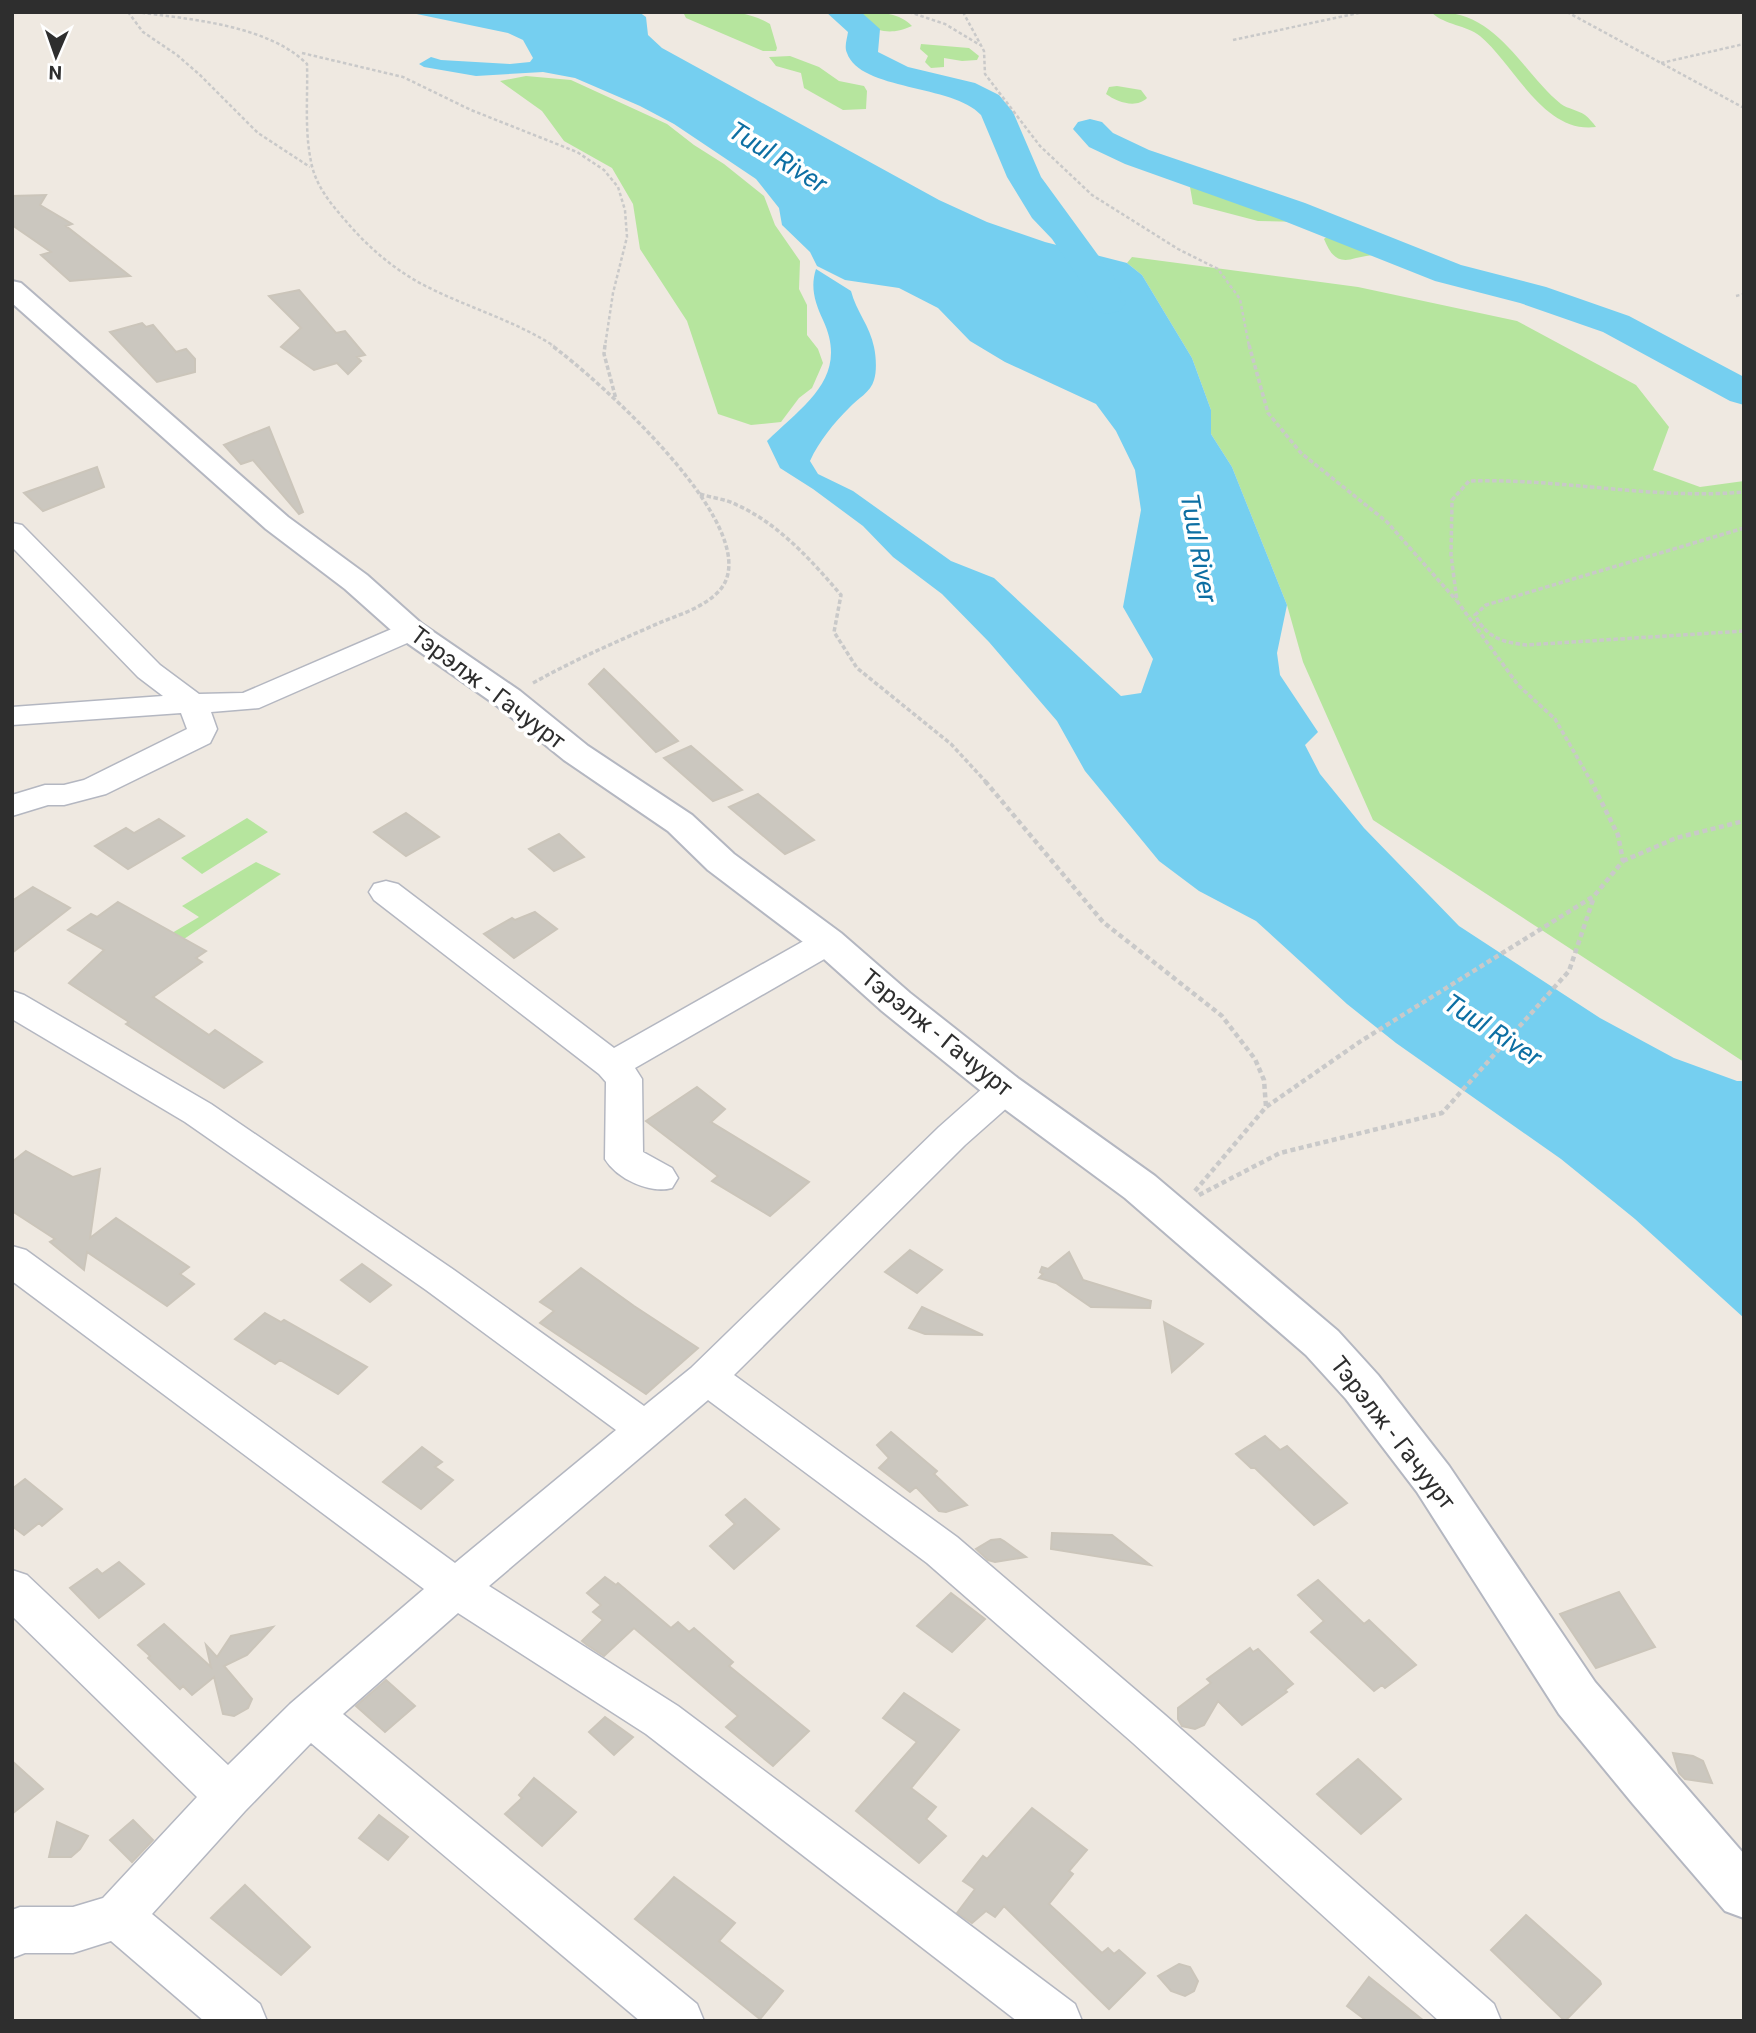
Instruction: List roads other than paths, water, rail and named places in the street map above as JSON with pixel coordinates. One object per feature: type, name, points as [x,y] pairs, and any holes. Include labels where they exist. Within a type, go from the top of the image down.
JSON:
[{"type":"main road","name":"Тэрэлж - Гачуурт","points":[[12,289],[277,523],[356,582],[411,631],[508,698],[576,753],[680,823],[721,862],[828,942],[896,1002],[1005,1089],[1140,1187],[1184,1213],[1322,1343],[1362,1387],[1433,1479],[1577,1698],[1651,1788],[1744,1893]]},
{"type":"street","points":[[12,531],[149,671],[192,703],[202,729],[199,736],[95,787],[45,795],[12,806]]},
{"type":"street","points":[[12,716],[192,703],[248,702],[411,631]]},
{"type":"street","points":[[386,892],[612,1065],[624,1079],[624,1159],[659,1178]]},
{"type":"street","points":[[612,1065],[828,942]]},
{"type":"street","points":[[12,1003],[198,1113],[440,1280],[645,1429]]},
{"type":"street","points":[[15,1928],[73,1930],[118,1916],[228,1796],[306,1718],[705,1379],[952,1136],[1005,1089]]},
{"type":"street","points":[[12,1260],[456,1588],[662,1720],[1057,2021]]},
{"type":"street","points":[[705,1379],[773,1424],[942,1550],[1149,1729],[1476,2021]]},
{"type":"street","points":[[12,1588],[228,1796]]},
{"type":"street","points":[[306,1718],[329,1730],[679,2021]]},
{"type":"street","points":[[118,1916],[242,2021]]},
{"type":"water","name":"Tuul River","points":[[407,12],[639,12],[646,17],[648,35],[662,48],[939,200],[987,222],[1045,242],[1127,263],[1142,275],[1192,358],[1211,410],[1211,434],[1232,467],[1287,605],[1277,653],[1280,675],[1318,732],[1305,745],[1320,774],[1364,828],[1459,926],[1600,1018],[1674,1058],[1737,1081],[1744,1081],[1744,1318],[1635,1219],[1561,1159],[1396,1043],[1347,1004],[1256,921],[1199,891],[1159,861],[1085,771],[1057,721],[989,642],[942,594],[893,557],[863,526],[780,468],[767,441],[808,402],[827,374],[831,358],[830,340],[814,295],[816,269],[851,291],[872,339],[876,363],[870,388],[822,439],[810,461],[818,474],[853,491],[951,561],[994,578],[1121,696],[1141,693],[1153,659],[1123,607],[1141,510],[1135,470],[1116,431],[1096,404],[1005,362],[970,341],[938,308],[899,288],[845,280],[817,266],[810,252],[782,225],[779,208],[756,179],[674,124],[640,106],[575,78],[543,72],[476,76],[424,67],[419,64],[431,57],[441,60],[510,64],[530,62],[533,58],[523,40],[508,33]]},
{"type":"waterway","points":[[841,12],[864,29],[861,50],[865,58],[897,74],[963,90],[987,102],[996,112],[1024,177],[1045,210],[1065,232],[1096,277],[1107,303]]},
{"type":"waterway","points":[[1090,129],[1101,140],[1137,157],[1292,211],[1448,273],[1533,295],[1616,324],[1744,393]]}]
